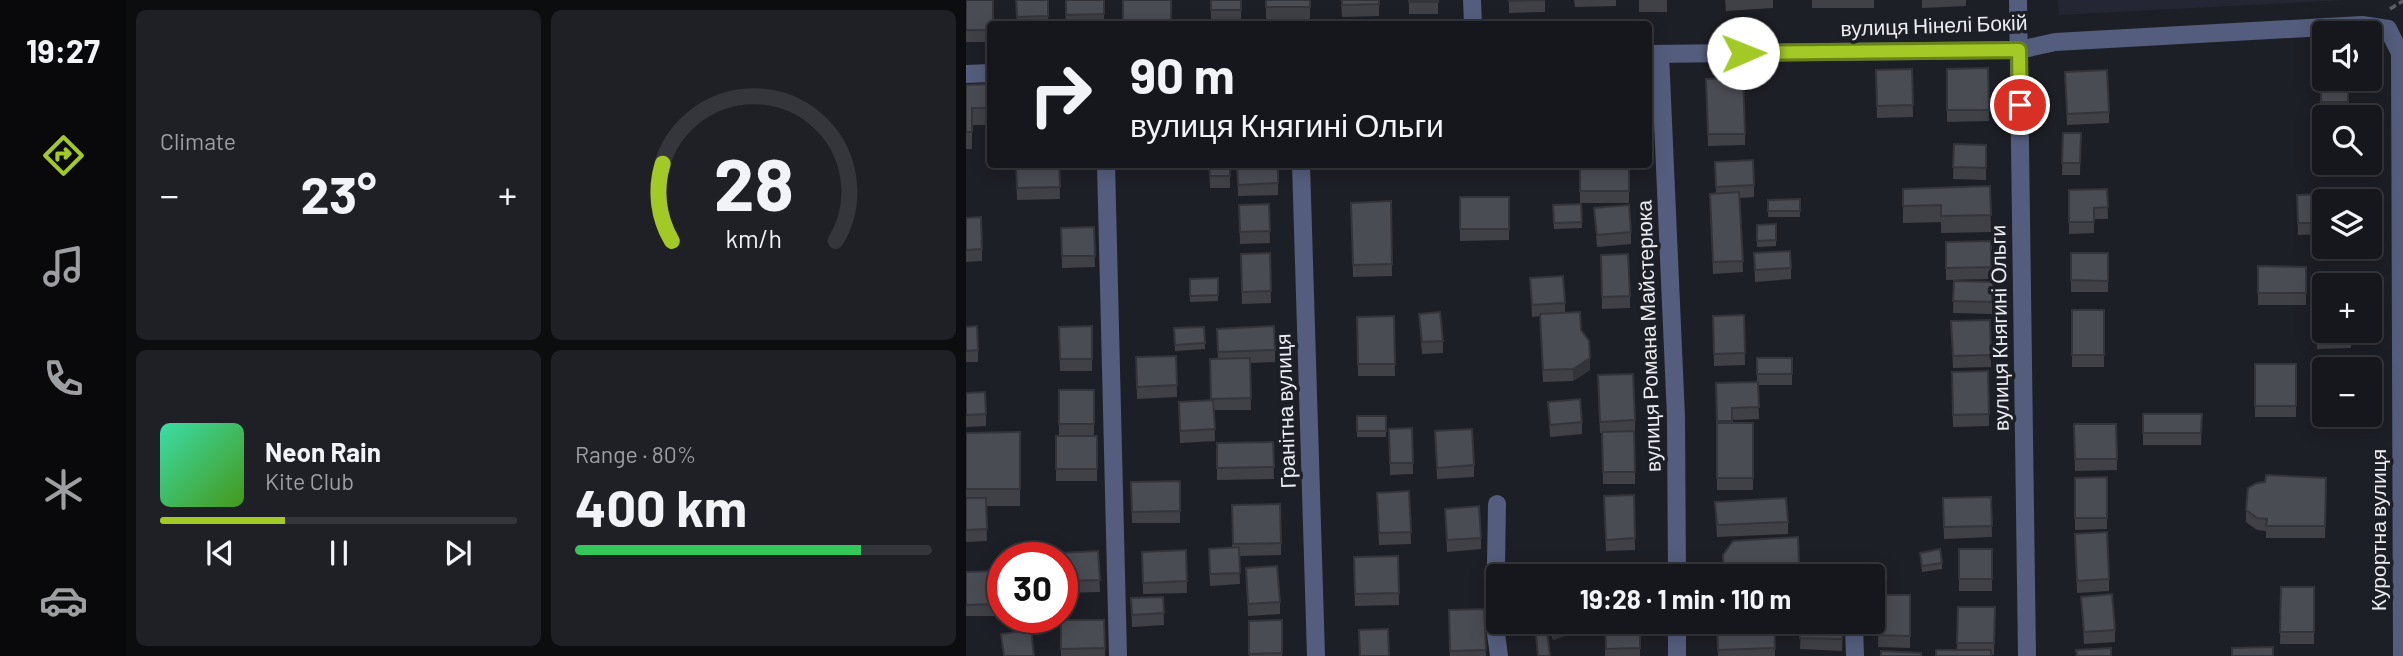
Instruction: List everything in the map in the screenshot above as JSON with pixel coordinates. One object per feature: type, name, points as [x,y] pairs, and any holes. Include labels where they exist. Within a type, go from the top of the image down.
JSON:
[{"type":"street","points":[[1472,0],[1473,21]]},
{"type":"street","name":"вулиця Княгині Ольги","points":[[2018,0],[2027,656]]},
{"type":"street","name":"вулиця Нінелі Бокій","points":[[1654,54],[2019,50],[2055,42],[2362,25],[2388,29]]},
{"type":"street","name":"Курортна вулиця","points":[[2388,29],[2400,53],[2402,656]]},
{"type":"street","name":"вулиця Романа Майстерюка","points":[[1654,54],[1676,417],[1677,564]]},
{"type":"street","points":[[966,74],[987,73]]},
{"type":"street","points":[[1106,168],[1118,656]]},
{"type":"street","name":"Гранітна вулиця","points":[[1301,168],[1316,656]]},
{"type":"street","points":[[1497,504],[1495,626],[1499,656]]},
{"type":"street","points":[[1677,634],[1677,656]]},
{"type":"street","points":[[1854,634],[1855,656]]},
{"type":"shaded area","points":[[2058,0],[2346,0],[2059,15]]},
{"type":"building","points":[[966,0],[993,0],[993,21],[987,21],[987,30],[966,30]]},
{"type":"building","points":[[1016,0],[1048,0],[1048,16],[1017,17]]},
{"type":"building","points":[[1066,0],[1104,0],[1104,14],[1066,15]]},
{"type":"building","points":[[1123,0],[1171,0],[1171,21],[1123,21]]},
{"type":"building","points":[[1211,0],[1241,0],[1241,10],[1211,10]]},
{"type":"building","points":[[1266,0],[1310,0],[1310,7],[1266,7]]},
{"type":"building","points":[[1342,0],[1379,0],[1379,4],[1342,5]]},
{"type":"building","points":[[1438,0],[1438,2],[1409,2]]},
{"type":"building","points":[[1988,68],[1989,110],[1947,110],[1947,69]]},
{"type":"building","points":[[1912,69],[1913,105],[1877,106],[1876,70]]},
{"type":"building","points":[[2107,70],[2109,112],[2067,114],[2065,72]]},
{"type":"building","points":[[1743,78],[1745,134],[1708,134],[1706,79]]},
{"type":"building","points":[[987,84],[987,108],[972,108],[972,132],[966,132],[966,85]]},
{"type":"building","points":[[2321,91],[2348,91],[2348,102],[2321,102]]},
{"type":"building","points":[[2063,133],[2081,133],[2080,163],[2062,163]]},
{"type":"building","points":[[1954,144],[1986,145],[1986,168],[1953,167]]},
{"type":"building","points":[[1753,160],[1754,185],[1716,187],[1715,162]]},
{"type":"building","points":[[1016,168],[1059,168],[1060,187],[1017,188]]},
{"type":"building","points":[[1209,168],[1230,168],[1230,176],[1210,176]]},
{"type":"building","points":[[1237,168],[1278,168],[1278,183],[1238,185]]},
{"type":"building","points":[[1580,168],[1629,168],[1629,191],[1580,191]]},
{"type":"building","points":[[1990,186],[1991,215],[1941,216],[1941,205],[1903,206],[1903,189]]},
{"type":"building","points":[[2107,189],[2108,207],[2094,208],[2094,222],[2069,222],[2069,190]]},
{"type":"building","points":[[1739,192],[1743,261],[1713,262],[1710,194]]},
{"type":"building","points":[[2297,195],[2312,195],[2312,223],[2298,223]]},
{"type":"building","points":[[1460,197],[1509,197],[1509,229],[1460,229]]},
{"type":"building","points":[[1800,199],[1800,211],[1768,211],[1768,200]]},
{"type":"building","points":[[1391,201],[1392,264],[1353,265],[1351,203]]},
{"type":"building","points":[[1269,204],[1270,231],[1240,232],[1239,205]]},
{"type":"building","points":[[1581,204],[1582,222],[1554,223],[1553,205]]},
{"type":"building","points":[[1629,205],[1631,232],[1597,235],[1594,208]]},
{"type":"building","points":[[981,217],[982,249],[966,250],[966,218]]},
{"type":"building","points":[[1776,224],[1776,240],[1757,241],[1757,225]]},
{"type":"building","points":[[1094,227],[1095,256],[1062,256],[1061,228]]},
{"type":"building","points":[[1991,241],[1991,267],[1946,268],[1946,242]]},
{"type":"building","points":[[1790,251],[1791,268],[1755,270],[1754,253]]},
{"type":"building","points":[[1270,253],[1271,291],[1242,292],[1241,254]]},
{"type":"building","points":[[2071,253],[2108,253],[2108,281],[2071,280]]},
{"type":"building","points":[[1628,254],[1630,296],[1602,297],[1601,255]]},
{"type":"building","points":[[2258,266],[2306,267],[2306,293],[2258,293]]},
{"type":"building","points":[[1563,276],[1565,303],[1532,305],[1530,278]]},
{"type":"building","points":[[1218,278],[1218,295],[1190,296],[1190,279]]},
{"type":"building","points":[[1954,281],[1993,282],[1992,302],[1953,301]]},
{"type":"building","points":[[2072,310],[2104,310],[2104,355],[2072,355]]},
{"type":"building","points":[[1440,312],[1443,341],[1422,342],[1419,314]]},
{"type":"building","points":[[1580,312],[1581,330],[1589,341],[1590,358],[1573,369],[1543,370],[1540,314]]},
{"type":"building","points":[[1744,315],[1745,353],[1714,354],[1713,316]]},
{"type":"building","points":[[1394,316],[1395,364],[1358,364],[1357,317]]},
{"type":"building","points":[[1990,320],[1991,355],[1953,356],[1951,321]]},
{"type":"building","points":[[977,326],[978,350],[966,351],[966,327]]},
{"type":"building","points":[[1092,326],[1092,359],[1060,359],[1059,327]]},
{"type":"building","points":[[1274,326],[1275,350],[1218,352],[1217,329]]},
{"type":"building","points":[[1204,327],[1205,343],[1175,345],[1174,328]]},
{"type":"building","points":[[1176,356],[1177,385],[1137,387],[1136,357]]},
{"type":"building","points":[[1250,358],[1251,398],[1211,399],[1210,359]]},
{"type":"building","points":[[1757,358],[1792,358],[1792,374],[1757,374]]},
{"type":"building","points":[[2255,364],[2296,364],[2296,406],[2255,406]]},
{"type":"building","points":[[1988,371],[1989,414],[1953,415],[1952,372]]},
{"type":"building","points":[[1633,374],[1635,420],[1600,422],[1598,375]]},
{"type":"building","points":[[1758,382],[1759,407],[1732,408],[1732,421],[1717,421],[1716,383]]},
{"type":"building","points":[[1059,390],[1094,390],[1094,424],[1059,424]]},
{"type":"building","points":[[985,392],[986,414],[966,415],[966,393]]},
{"type":"building","points":[[1580,399],[1582,422],[1550,425],[1548,402]]},
{"type":"building","points":[[1213,400],[1215,429],[1180,431],[1179,402]]},
{"type":"building","points":[[2143,414],[2202,414],[2201,433],[2143,433]]},
{"type":"building","points":[[1357,416],[1386,416],[1386,431],[1357,431]]},
{"type":"building","points":[[1717,423],[1753,423],[1753,478],[1717,478]]},
{"type":"building","points":[[2074,424],[2116,424],[2117,459],[2075,459]]},
{"type":"building","points":[[1412,428],[1413,463],[1390,463],[1389,429]]},
{"type":"building","points":[[1472,429],[1474,465],[1437,468],[1435,431]]},
{"type":"building","points":[[1634,431],[1635,472],[1603,472],[1602,432]]},
{"type":"building","points":[[1020,432],[1020,489],[966,489],[966,433]]},
{"type":"building","points":[[1056,436],[1097,436],[1097,469],[1056,469]]},
{"type":"building","points":[[1273,442],[1274,467],[1217,468],[1217,443]]},
{"type":"building","points":[[2266,475],[2326,478],[2325,526],[2266,526],[2267,519],[2257,518],[2246,510],[2248,488],[2265,482]]},
{"type":"building","points":[[2107,477],[2107,518],[2075,518],[2075,478]]},
{"type":"building","points":[[1180,481],[1180,511],[1132,512],[1131,482]]},
{"type":"building","points":[[1409,491],[1411,532],[1379,533],[1377,493]]},
{"type":"building","points":[[1634,495],[1635,538],[1606,540],[1604,496]]},
{"type":"building","points":[[1991,497],[1992,526],[1944,527],[1943,498]]},
{"type":"building","points":[[966,498],[986,498],[987,529],[966,530]]},
{"type":"building","points":[[1786,498],[1788,522],[1717,525],[1715,502]]},
{"type":"building","points":[[1280,504],[1281,543],[1233,544],[1232,505]]},
{"type":"building","points":[[1479,506],[1481,538],[1447,540],[1445,509]]},
{"type":"building","points":[[2107,532],[2109,579],[2077,581],[2075,534]]},
{"type":"building","points":[[1798,537],[1799,563],[1723,564],[1723,555],[1733,541]]},
{"type":"building","points":[[1239,547],[1240,573],[1210,574],[1209,549]]},
{"type":"building","points":[[1940,549],[1942,563],[1922,566],[1920,553]]},
{"type":"building","points":[[1959,549],[1992,549],[1992,579],[1959,579]]},
{"type":"building","points":[[1186,550],[1187,581],[1143,583],[1142,552]]},
{"type":"building","points":[[1098,551],[1100,580],[1078,581],[1078,552]]},
{"type":"building","points":[[1398,556],[1399,593],[1355,594],[1354,557]]},
{"type":"building","points":[[1277,566],[1280,602],[1248,604],[1246,568]]},
{"type":"building","points":[[987,571],[987,604],[966,605],[966,572]]},
{"type":"building","points":[[2281,587],[2314,587],[2314,632],[2280,632]]},
{"type":"building","points":[[2112,594],[2115,630],[2084,632],[2081,597]]},
{"type":"building","points":[[1885,595],[1910,595],[1910,636],[1878,635],[1885,634]]},
{"type":"building","points":[[1163,597],[1164,613],[1132,615],[1131,598]]},
{"type":"building","points":[[1958,607],[1995,607],[1994,643],[1957,643]]},
{"type":"building","points":[[1484,609],[1486,650],[1450,651],[1449,610]]},
{"type":"building","points":[[1078,620],[1104,620],[1105,648],[1061,649],[1061,633],[1078,633]]},
{"type":"building","points":[[1282,620],[1282,653],[1249,654],[1249,621]]},
{"type":"building","points":[[1388,629],[1389,656],[1360,656],[1359,630]]},
{"type":"building","points":[[1031,633],[1034,656],[1004,656],[1001,634]]},
{"type":"building","points":[[1536,634],[1547,634],[1550,656],[1538,656]]},
{"type":"building","points":[[1605,634],[1640,634],[1640,648],[1606,649]]},
{"type":"building","points":[[1717,634],[1774,634],[1775,648],[1718,650]]},
{"type":"building","points":[[1800,634],[1842,634],[1842,639],[1800,638]]},
{"type":"building","points":[[2273,647],[2273,656],[2232,656],[2232,648]]},
{"type":"building","points":[[2111,648],[2111,656],[2077,656],[2076,650]]},
{"type":"building","points":[[1936,650],[1991,650],[1991,656],[1936,656]]},
{"type":"building","points":[[1881,651],[1921,653],[1921,656],[1881,656]]},
{"type":"route","points":[[1743,53],[2019,50],[2020,105]]}]
